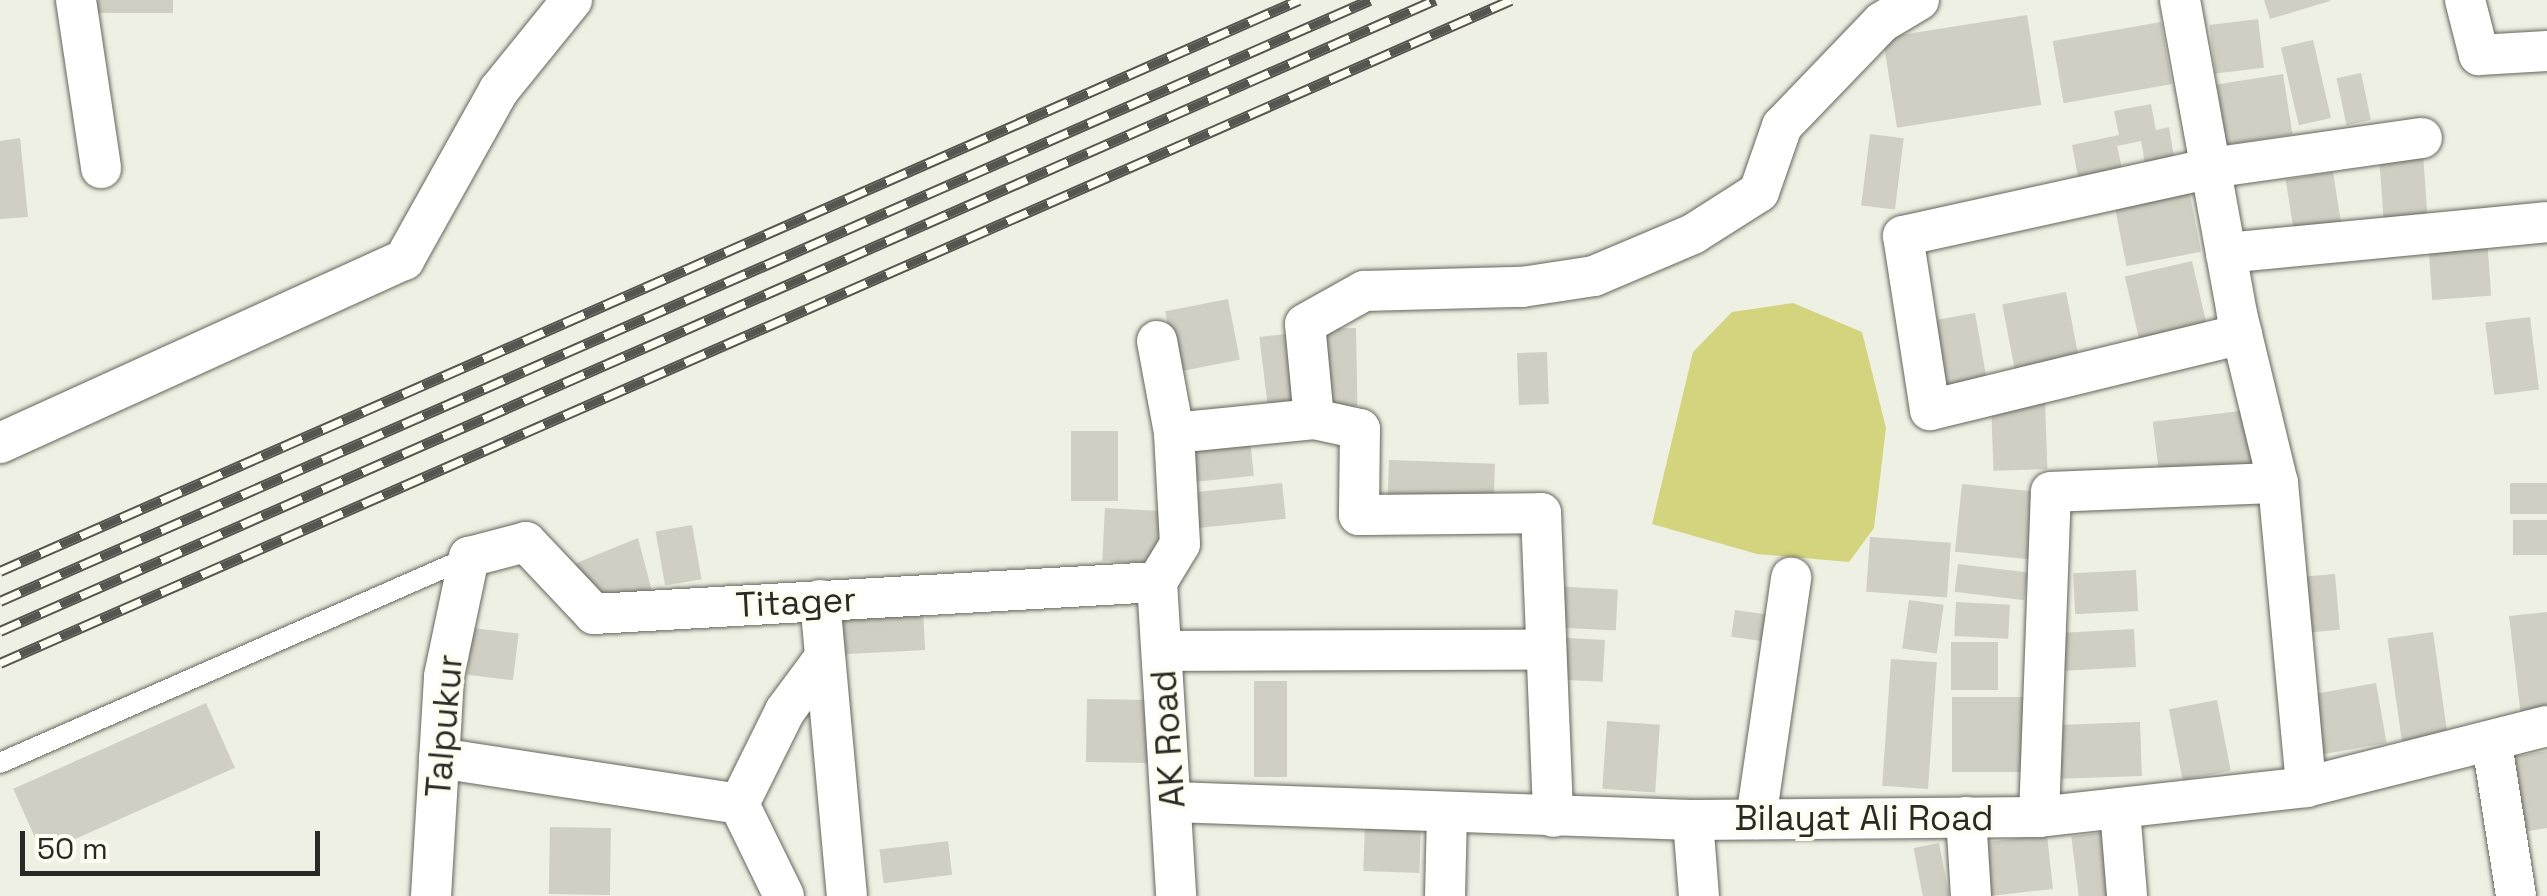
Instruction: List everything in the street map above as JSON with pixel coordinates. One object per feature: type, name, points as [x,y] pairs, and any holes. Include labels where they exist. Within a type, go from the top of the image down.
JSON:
[{"type":"street","points":[[76,0],[101,168]]},
{"type":"street","points":[[0,443],[404,260],[499,90],[572,0]]},
{"type":"street","points":[[1314,419],[1306,324],[1364,291],[1486,290],[1594,276],[1693,234],[1759,192],[1782,126],[1882,22],[1919,0]]},
{"type":"street","points":[[2180,0],[2242,334],[2278,483],[2306,786]]},
{"type":"street","points":[[2464,0],[2479,54],[2547,51]]},
{"type":"street","points":[[2242,334],[1930,410],[1902,236],[2211,168],[2422,138]]},
{"type":"street","points":[[2226,253],[2547,222]]},
{"type":"street","points":[[1157,341],[1174,432],[1180,544],[1157,582]]},
{"type":"street","points":[[1174,432],[1314,419],[1360,428],[1360,515],[1541,513],[1542,650],[1553,817]]},
{"type":"street","points":[[2039,817],[2050,492],[2278,483]]},
{"type":"street","name":"Titager","points":[[469,557],[526,542],[594,614],[1157,582]]},
{"type":"street","name":"Talpukur","points":[[430,896],[444,676],[469,557]]},
{"type":"street","points":[[1756,818],[1790,578]]},
{"type":"street","name":"AK Road","points":[[1157,582],[1176,896]]},
{"type":"street","points":[[820,600],[847,896]]},
{"type":"street","points":[[1162,651],[1542,650]]},
{"type":"street","points":[[739,804],[785,711],[825,657]]},
{"type":"street","name":"Bilayat Ali Road","points":[[1172,802],[1693,820],[2039,817],[2306,786],[2492,744],[2547,726]]},
{"type":"street","points":[[2492,744],[2516,896]]},
{"type":"street","points":[[439,758],[739,804]]},
{"type":"street","points":[[739,804],[784,896]]},
{"type":"street","points":[[2120,810],[2128,896]]},
{"type":"street","points":[[1444,896],[1447,813]]},
{"type":"street","points":[[1966,818],[1971,896]]},
{"type":"street","points":[[1693,820],[1699,896]]},
{"type":"lane","points":[[0,763],[469,557]]},
{"type":"shaded area","points":[[1793,303],[1862,332],[1886,428],[1874,528],[1849,562],[1757,554],[1652,524],[1693,352],[1732,312]]},
{"type":"building","points":[[93,0],[173,0],[173,13],[93,13]]},
{"type":"building","points":[[2264,0],[2330,0],[2330,1],[2270,19]]},
{"type":"building","points":[[2027,15],[2041,105],[1897,128],[1883,38]]},
{"type":"building","points":[[2258,19],[2264,68],[2215,74],[2209,25]]},
{"type":"building","points":[[2161,22],[2172,84],[2064,103],[2053,41]]},
{"type":"building","points":[[2313,40],[2331,118],[2299,125],[2281,47]]},
{"type":"building","points":[[2361,73],[2371,120],[2347,125],[2337,78]]},
{"type":"building","points":[[2283,74],[2293,134],[2226,145],[2217,84]]},
{"type":"building","points":[[2151,104],[2156,130],[2169,127],[2175,163],[2146,169],[2141,141],[2117,146],[2123,173],[2079,182],[2072,145],[2119,135],[2114,111]]},
{"type":"building","points":[[1870,134],[1904,138],[1895,210],[1861,205]]},
{"type":"building","points":[[20,138],[28,217],[0,219],[0,141]]},
{"type":"building","points":[[2423,153],[2428,224],[2384,227],[2379,156]]},
{"type":"building","points":[[2333,172],[2341,224],[2294,232],[2286,180]]},
{"type":"building","points":[[2188,185],[2201,252],[2126,266],[2113,200]]},
{"type":"building","points":[[2487,237],[2491,296],[2432,300],[2428,241]]},
{"type":"building","points":[[2192,261],[2206,323],[2139,339],[2125,277]]},
{"type":"building","points":[[2066,292],[2079,360],[2015,372],[2002,304]]},
{"type":"building","points":[[1228,299],[1240,360],[1177,372],[1165,311]]},
{"type":"building","points":[[1975,313],[1987,379],[1933,388],[1922,322]]},
{"type":"building","points":[[2530,317],[2539,389],[2494,395],[2485,322]]},
{"type":"building","points":[[1356,328],[1357,406],[1316,407],[1315,329]]},
{"type":"building","points":[[1301,332],[1309,399],[1267,404],[1259,337]]},
{"type":"building","points":[[1547,352],[1549,404],[1519,405],[1517,353]]},
{"type":"building","points":[[2045,400],[2047,469],[1993,471],[1991,402]]},
{"type":"building","points":[[2248,410],[2255,471],[2160,482],[2153,422]]},
{"type":"building","points":[[1071,431],[1118,431],[1118,501],[1071,501]]},
{"type":"building","points":[[1250,439],[1254,476],[1184,483],[1180,446]]},
{"type":"building","points":[[1389,460],[1495,464],[1493,510],[1387,506]]},
{"type":"building","points":[[1282,483],[1286,519],[1189,529],[1186,493]]},
{"type":"building","points":[[2510,483],[2547,483],[2547,514],[2510,514]]},
{"type":"building","points":[[1962,484],[2036,492],[2028,559],[1955,552]]},
{"type":"building","points":[[1105,508],[1160,511],[1157,564],[1102,561]]},
{"type":"building","points":[[2513,520],[2547,520],[2547,555],[2513,555]]},
{"type":"building","points":[[692,525],[702,579],[665,586],[656,531]]},
{"type":"building","points":[[1870,537],[1951,543],[1947,598],[1866,592]]},
{"type":"building","points":[[638,538],[653,595],[584,595],[574,564]]},
{"type":"building","points":[[1958,564],[2027,573],[2024,600],[1955,592]]},
{"type":"building","points":[[2136,570],[2138,611],[2075,614],[2073,573]]},
{"type":"building","points":[[2335,574],[2340,630],[2299,633],[2294,578]]},
{"type":"building","points":[[1550,586],[1618,590],[1616,631],[1548,627]]},
{"type":"building","points":[[1909,600],[1944,605],[1937,653],[1902,649]]},
{"type":"building","points":[[1956,602],[2010,605],[2008,639],[1954,636]]},
{"type":"building","points":[[923,610],[925,650],[843,654],[841,614]]},
{"type":"building","points":[[1735,610],[1769,615],[1765,641],[1731,637]]},
{"type":"building","points":[[2547,612],[2547,713],[2521,716],[2509,616]]},
{"type":"building","points":[[473,628],[519,634],[513,680],[467,675]]},
{"type":"building","points":[[2134,629],[2136,667],[2055,671],[2053,633]]},
{"type":"building","points":[[2433,632],[2448,740],[2403,746],[2387,638]]},
{"type":"building","points":[[1549,637],[1605,640],[1603,682],[1547,679]]},
{"type":"building","points":[[1951,642],[1998,642],[1998,690],[1951,690]]},
{"type":"building","points":[[1891,659],[1937,662],[1928,789],[1882,786]]},
{"type":"building","points":[[1254,681],[1287,681],[1287,777],[1254,777]]},
{"type":"building","points":[[2376,683],[2387,743],[2312,756],[2301,696]]},
{"type":"building","points":[[1952,697],[2031,697],[2031,772],[1952,772]]},
{"type":"building","points":[[1087,699],[1149,700],[1148,763],[1086,762]]},
{"type":"building","points":[[2217,700],[2231,771],[2183,780],[2169,709]]},
{"type":"building","points":[[206,703],[235,768],[42,854],[13,789]]},
{"type":"building","points":[[1607,721],[1660,725],[1655,793],[1602,789]]},
{"type":"building","points":[[2140,722],[2142,776],[2052,779],[2050,725]]},
{"type":"building","points":[[2547,751],[2547,828],[2511,834],[2499,759]]},
{"type":"building","points":[[1365,823],[1421,825],[1419,873],[1363,871]]},
{"type":"building","points":[[550,827],[611,828],[610,895],[549,894]]},
{"type":"building","points":[[2114,831],[2122,896],[2079,896],[2071,836]]},
{"type":"building","points":[[2047,835],[2053,889],[1990,896],[1972,844]]},
{"type":"building","points":[[948,841],[952,875],[884,883],[880,849]]},
{"type":"building","points":[[1939,843],[1949,896],[1923,896],[1913,848]]},
{"type":"railway","points":[[0,571],[1299,0]]},
{"type":"railway","points":[[0,601],[1370,0]]},
{"type":"railway","points":[[0,631],[1435,0]]},
{"type":"railway","points":[[0,663],[1511,0]]}]
